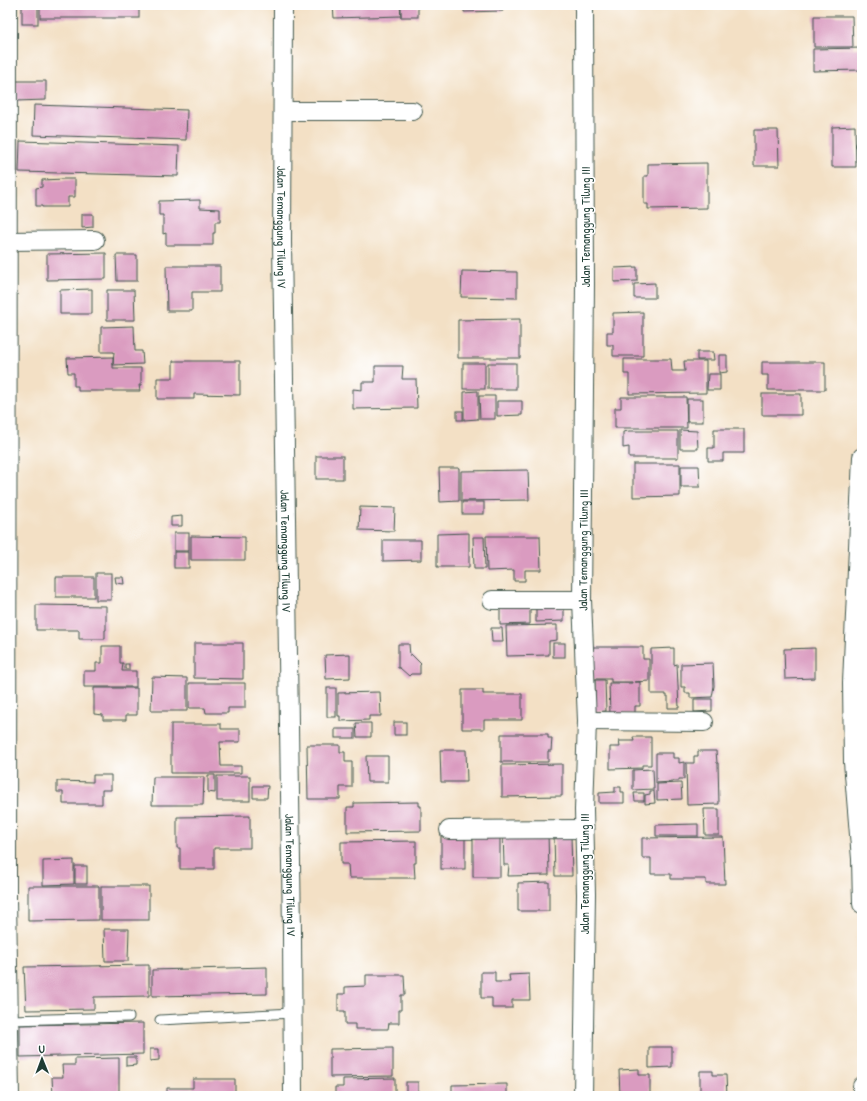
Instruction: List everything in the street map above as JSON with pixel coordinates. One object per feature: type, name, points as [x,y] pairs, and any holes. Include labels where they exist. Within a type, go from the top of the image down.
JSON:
[{"type":"street","points":[[8,5],[7,897],[10,1096]]},
{"type":"street","name":"Jalan Temanggung Tilung IV","points":[[284,5],[282,242],[293,1096]]},
{"type":"street","name":"Jalan Temanggung Tilung III","points":[[583,1096],[586,894],[584,810],[588,720],[582,600],[585,284],[584,5]]},
{"type":"street","points":[[283,111],[413,111]]},
{"type":"street","points":[[8,241],[95,240]]},
{"type":"street","points":[[862,457],[852,683],[853,762],[861,858],[862,904]]},
{"type":"street","points":[[492,600],[582,600]]},
{"type":"street","points":[[588,720],[704,722]]},
{"type":"street","points":[[449,830],[584,829]]},
{"type":"street","points":[[862,1086],[862,1096]]},
{"type":"lane","points":[[160,1020],[293,1013]]},
{"type":"lane","points":[[9,1020],[129,1017]]},
{"type":"building","points":[[22,5],[38,5],[38,24],[22,24]]},
{"type":"building","points":[[40,5],[139,5],[139,18],[40,18]]},
{"type":"building","points":[[333,5],[400,5],[401,16],[334,18]]},
{"type":"building","points":[[401,5],[418,5],[418,17],[401,17]]},
{"type":"building","points":[[464,5],[503,5],[503,11],[464,12]]},
{"type":"building","points":[[814,16],[852,16],[853,47],[814,47]]},
{"type":"building","points":[[862,48],[862,70],[813,71],[813,49]]},
{"type":"building","points":[[16,81],[46,81],[46,100],[16,101]]},
{"type":"building","points":[[34,105],[187,110],[186,140],[33,135]]},
{"type":"building","points":[[855,126],[856,167],[832,167],[832,127]]},
{"type":"building","points":[[754,130],[778,130],[779,166],[754,166]]},
{"type":"building","points":[[20,141],[179,146],[178,176],[19,172]]},
{"type":"building","points":[[707,163],[707,208],[648,209],[648,204],[644,204],[644,176],[648,176],[648,164]]},
{"type":"building","points":[[75,179],[75,197],[68,197],[68,207],[36,206],[36,188],[42,187],[42,180]]},
{"type":"building","points":[[200,200],[200,208],[220,209],[220,222],[215,222],[213,245],[166,245],[166,233],[163,234],[163,215],[159,215],[159,201]]},
{"type":"building","points":[[82,214],[93,214],[93,227],[82,228]]},
{"type":"building","points":[[106,253],[106,279],[47,280],[47,254]]},
{"type":"building","points":[[116,255],[137,255],[137,281],[117,281]]},
{"type":"building","points":[[166,266],[220,266],[220,292],[192,292],[192,311],[167,311]]},
{"type":"building","points":[[637,267],[637,281],[614,282],[614,268]]},
{"type":"building","points":[[462,271],[517,272],[517,298],[461,297]]},
{"type":"building","points":[[655,283],[655,298],[634,298],[634,284]]},
{"type":"building","points":[[92,289],[92,314],[60,314],[60,290]]},
{"type":"building","points":[[107,290],[134,290],[135,320],[107,320]]},
{"type":"building","points":[[643,312],[643,356],[613,356],[613,345],[607,345],[607,332],[613,332],[613,313]]},
{"type":"building","points":[[520,319],[520,358],[458,358],[458,320]]},
{"type":"building","points":[[134,326],[135,351],[142,351],[143,364],[113,365],[114,352],[101,352],[101,327]]},
{"type":"building","points":[[697,352],[713,352],[714,360],[697,360]]},
{"type":"building","points":[[719,355],[727,355],[727,372],[719,373]]},
{"type":"building","points":[[113,357],[113,368],[141,368],[141,385],[139,385],[140,391],[78,391],[78,386],[74,386],[74,373],[68,373],[67,358]]},
{"type":"building","points":[[624,359],[671,359],[672,371],[685,371],[684,361],[706,361],[706,393],[629,394],[629,374],[624,374]]},
{"type":"building","points":[[173,361],[240,361],[240,395],[194,394],[194,399],[157,399],[157,378],[173,378]]},
{"type":"building","points":[[762,362],[825,362],[825,390],[768,390],[768,375],[762,375]]},
{"type":"building","points":[[463,363],[485,363],[485,389],[463,389]]},
{"type":"building","points":[[488,363],[516,363],[516,389],[488,389]]},
{"type":"building","points":[[375,366],[403,366],[402,379],[416,379],[417,408],[353,409],[353,389],[362,390],[362,382],[375,382]]},
{"type":"building","points":[[708,374],[720,374],[720,390],[707,390]]},
{"type":"building","points":[[478,391],[478,419],[464,420],[464,392]]},
{"type":"building","points":[[762,394],[801,394],[801,415],[762,415]]},
{"type":"building","points":[[479,396],[495,396],[495,419],[480,419]]},
{"type":"building","points":[[621,397],[686,397],[687,428],[615,428],[615,408],[621,408]]},
{"type":"building","points":[[687,399],[703,399],[703,422],[687,422]]},
{"type":"building","points":[[497,401],[522,401],[522,415],[497,416]]},
{"type":"building","points":[[457,411],[463,411],[463,420],[457,420]]},
{"type":"building","points":[[714,429],[744,429],[744,453],[723,453],[723,461],[708,461],[708,448],[714,448]]},
{"type":"building","points":[[680,430],[697,431],[698,449],[680,449]]},
{"type":"building","points":[[678,431],[678,458],[629,458],[629,447],[623,448],[623,432]]},
{"type":"building","points":[[316,456],[343,456],[343,479],[316,479]]},
{"type":"building","points":[[633,464],[680,464],[680,496],[633,497]]},
{"type":"building","points":[[681,466],[699,466],[700,487],[681,487]]},
{"type":"building","points":[[439,468],[459,468],[459,501],[440,502]]},
{"type":"building","points":[[528,470],[529,500],[461,501],[461,471]]},
{"type":"building","points":[[462,502],[484,502],[484,514],[462,514]]},
{"type":"building","points":[[360,507],[395,508],[394,531],[359,530]]},
{"type":"building","points":[[182,516],[182,526],[171,526],[171,517]]},
{"type":"building","points":[[174,533],[189,533],[189,551],[174,551]]},
{"type":"building","points":[[469,533],[469,567],[437,567],[437,534]]},
{"type":"building","points":[[191,536],[245,537],[245,560],[191,560]]},
{"type":"building","points":[[486,536],[540,536],[541,570],[525,570],[525,581],[514,581],[514,570],[487,571]]},
{"type":"building","points":[[473,537],[484,537],[485,569],[474,569]]},
{"type":"building","points":[[383,540],[421,540],[421,560],[383,561]]},
{"type":"building","points":[[174,552],[189,552],[189,568],[174,568]]},
{"type":"building","points":[[96,573],[111,573],[111,600],[96,600]]},
{"type":"building","points":[[56,577],[94,577],[94,597],[56,597]]},
{"type":"building","points":[[115,577],[123,577],[124,584],[116,583]]},
{"type":"building","points":[[500,602],[530,602],[530,624],[500,625]]},
{"type":"building","points":[[536,603],[564,603],[564,621],[536,622]]},
{"type":"building","points":[[36,605],[106,606],[105,639],[79,639],[79,630],[36,630]]},
{"type":"building","points":[[557,625],[557,640],[549,641],[549,655],[507,656],[506,626]]},
{"type":"building","points":[[491,628],[502,628],[503,642],[492,642]]},
{"type":"building","points":[[194,643],[243,643],[243,679],[194,678]]},
{"type":"building","points":[[553,643],[565,643],[565,657],[553,657]]},
{"type":"building","points":[[398,644],[409,644],[410,656],[411,654],[421,664],[420,674],[411,674],[409,676],[398,668]]},
{"type":"building","points":[[102,646],[120,646],[120,663],[123,663],[122,671],[136,671],[136,687],[84,687],[84,671],[96,671],[96,663],[102,663]]},
{"type":"building","points":[[592,647],[643,647],[643,659],[649,659],[649,681],[634,682],[640,682],[640,706],[635,706],[635,714],[610,715],[609,683],[632,682],[611,682],[611,679],[593,679]]},
{"type":"building","points":[[674,648],[674,665],[677,664],[679,708],[668,708],[668,696],[666,696],[666,694],[651,694],[651,649]]},
{"type":"building","points":[[815,648],[815,678],[785,679],[784,649]]},
{"type":"building","points":[[350,654],[350,678],[326,679],[325,655]]},
{"type":"building","points":[[713,663],[714,686],[712,697],[690,698],[690,693],[685,693],[685,687],[681,687],[681,664]]},
{"type":"building","points":[[125,664],[129,664],[129,669],[125,669]]},
{"type":"building","points":[[152,677],[187,678],[187,711],[151,711]]},
{"type":"building","points":[[595,680],[605,680],[606,711],[595,712],[591,698],[595,698]]},
{"type":"building","points":[[189,683],[245,683],[245,708],[228,708],[228,713],[206,713],[205,708],[189,708]]},
{"type":"building","points":[[94,688],[137,688],[137,715],[126,715],[126,720],[103,720],[103,715],[94,714]]},
{"type":"building","points":[[327,688],[336,688],[336,717],[327,717]]},
{"type":"building","points":[[462,690],[483,690],[483,694],[522,694],[522,720],[484,720],[484,729],[462,729]]},
{"type":"building","points":[[380,692],[381,716],[369,716],[369,720],[340,721],[340,716],[338,716],[338,693]]},
{"type":"building","points":[[694,699],[712,699],[712,711],[694,712]]},
{"type":"building","points":[[394,722],[406,722],[406,735],[394,735]]},
{"type":"building","points":[[356,723],[371,723],[371,737],[357,737]]},
{"type":"building","points":[[171,724],[221,724],[221,729],[240,729],[240,742],[220,742],[221,766],[241,766],[241,773],[171,773]]},
{"type":"building","points":[[335,729],[355,729],[355,738],[335,738]]},
{"type":"building","points":[[501,734],[548,734],[548,738],[552,738],[551,751],[548,751],[548,762],[501,762]]},
{"type":"building","points":[[633,737],[651,737],[651,765],[642,765],[642,768],[610,769],[610,747],[620,747],[619,741],[634,741]]},
{"type":"building","points":[[307,745],[340,745],[340,752],[345,752],[345,762],[352,762],[352,787],[340,787],[340,799],[308,799]]},
{"type":"building","points":[[440,750],[466,750],[467,782],[441,782]]},
{"type":"building","points":[[698,751],[716,751],[718,763],[719,804],[687,805],[686,763],[694,763],[694,756],[698,756]]},
{"type":"building","points":[[656,753],[673,753],[673,758],[679,758],[679,763],[684,762],[684,779],[679,779],[679,781],[673,782],[656,783]]},
{"type":"building","points":[[366,756],[388,756],[388,782],[367,782]]},
{"type":"building","points":[[562,764],[562,796],[502,797],[502,765]]},
{"type":"building","points":[[653,769],[654,789],[633,790],[633,770]]},
{"type":"building","points":[[93,775],[111,775],[111,790],[102,790],[102,804],[63,804],[63,792],[57,792],[57,781],[93,782]]},
{"type":"building","points":[[208,775],[215,775],[215,793],[208,792]]},
{"type":"building","points":[[217,776],[250,776],[250,801],[217,801]]},
{"type":"building","points":[[153,777],[204,777],[203,805],[152,805]]},
{"type":"building","points":[[681,783],[682,799],[657,800],[657,784]]},
{"type":"building","points":[[253,786],[268,786],[267,798],[253,798]]},
{"type":"building","points":[[615,787],[621,787],[621,792],[624,792],[624,803],[599,803],[599,793],[615,792]]},
{"type":"building","points":[[650,791],[654,791],[655,803],[645,804],[645,795],[650,794]]},
{"type":"building","points":[[634,793],[644,793],[644,801],[635,801]]},
{"type":"building","points":[[419,802],[419,806],[421,806],[421,831],[347,832],[347,807],[354,807],[354,803]]},
{"type":"building","points":[[704,809],[719,809],[719,835],[705,835]]},
{"type":"building","points":[[250,816],[250,848],[214,848],[214,869],[180,869],[180,848],[177,848],[177,817]]},
{"type":"building","points":[[698,824],[698,836],[656,836],[656,825]]},
{"type":"building","points":[[503,832],[548,832],[549,875],[508,876],[509,865],[504,865]]},
{"type":"building","points":[[441,834],[465,834],[465,869],[441,869]]},
{"type":"building","points":[[473,834],[500,834],[500,877],[473,877]]},
{"type":"building","points":[[554,835],[571,835],[572,876],[555,876]]},
{"type":"building","points":[[723,837],[725,884],[706,884],[706,879],[671,879],[671,874],[651,874],[651,858],[642,858],[642,838]]},
{"type":"building","points":[[416,841],[416,863],[414,863],[415,878],[349,878],[348,864],[341,864],[341,842]]},
{"type":"building","points":[[74,860],[74,884],[43,885],[43,861]]},
{"type":"building","points":[[75,866],[87,866],[87,884],[75,884]]},
{"type":"building","points":[[549,882],[549,911],[518,911],[518,883]]},
{"type":"building","points":[[28,886],[99,886],[99,920],[28,921]]},
{"type":"building","points":[[101,886],[149,886],[149,920],[101,920]]},
{"type":"building","points":[[104,929],[129,929],[128,961],[105,961]]},
{"type":"building","points":[[149,965],[149,996],[94,997],[94,1009],[26,1010],[24,967]]},
{"type":"building","points":[[267,967],[267,994],[152,996],[152,970]]},
{"type":"building","points":[[481,972],[495,972],[495,982],[510,982],[509,975],[529,974],[530,1000],[512,1000],[512,1008],[492,1008],[492,998],[481,998]]},
{"type":"building","points":[[366,975],[404,975],[405,995],[401,995],[399,1023],[389,1023],[388,1029],[355,1029],[355,1024],[345,1024],[345,1011],[338,1011],[338,994],[345,994],[345,987],[366,986]]},
{"type":"building","points":[[143,1023],[143,1054],[20,1057],[20,1025]]},
{"type":"building","points":[[649,1047],[672,1047],[672,1067],[649,1068]]},
{"type":"building","points":[[393,1048],[393,1076],[330,1077],[330,1049]]},
{"type":"building","points":[[150,1049],[159,1049],[159,1060],[150,1061]]},
{"type":"building","points":[[126,1057],[136,1057],[136,1065],[126,1066]]},
{"type":"building","points":[[119,1058],[119,1096],[53,1096],[52,1077],[63,1077],[62,1065],[75,1065],[75,1059]]},
{"type":"building","points":[[639,1069],[639,1075],[650,1075],[650,1096],[620,1096],[619,1070]]},
{"type":"building","points":[[700,1071],[713,1071],[713,1075],[726,1075],[727,1096],[700,1096]]},
{"type":"building","points":[[395,1078],[395,1096],[335,1096],[335,1087],[343,1087],[343,1079]]},
{"type":"building","points":[[193,1079],[235,1079],[235,1096],[167,1096],[167,1088],[193,1088]]},
{"type":"building","points":[[406,1082],[418,1082],[418,1096],[406,1096]]},
{"type":"building","points":[[507,1084],[507,1096],[452,1096],[452,1085]]}]
